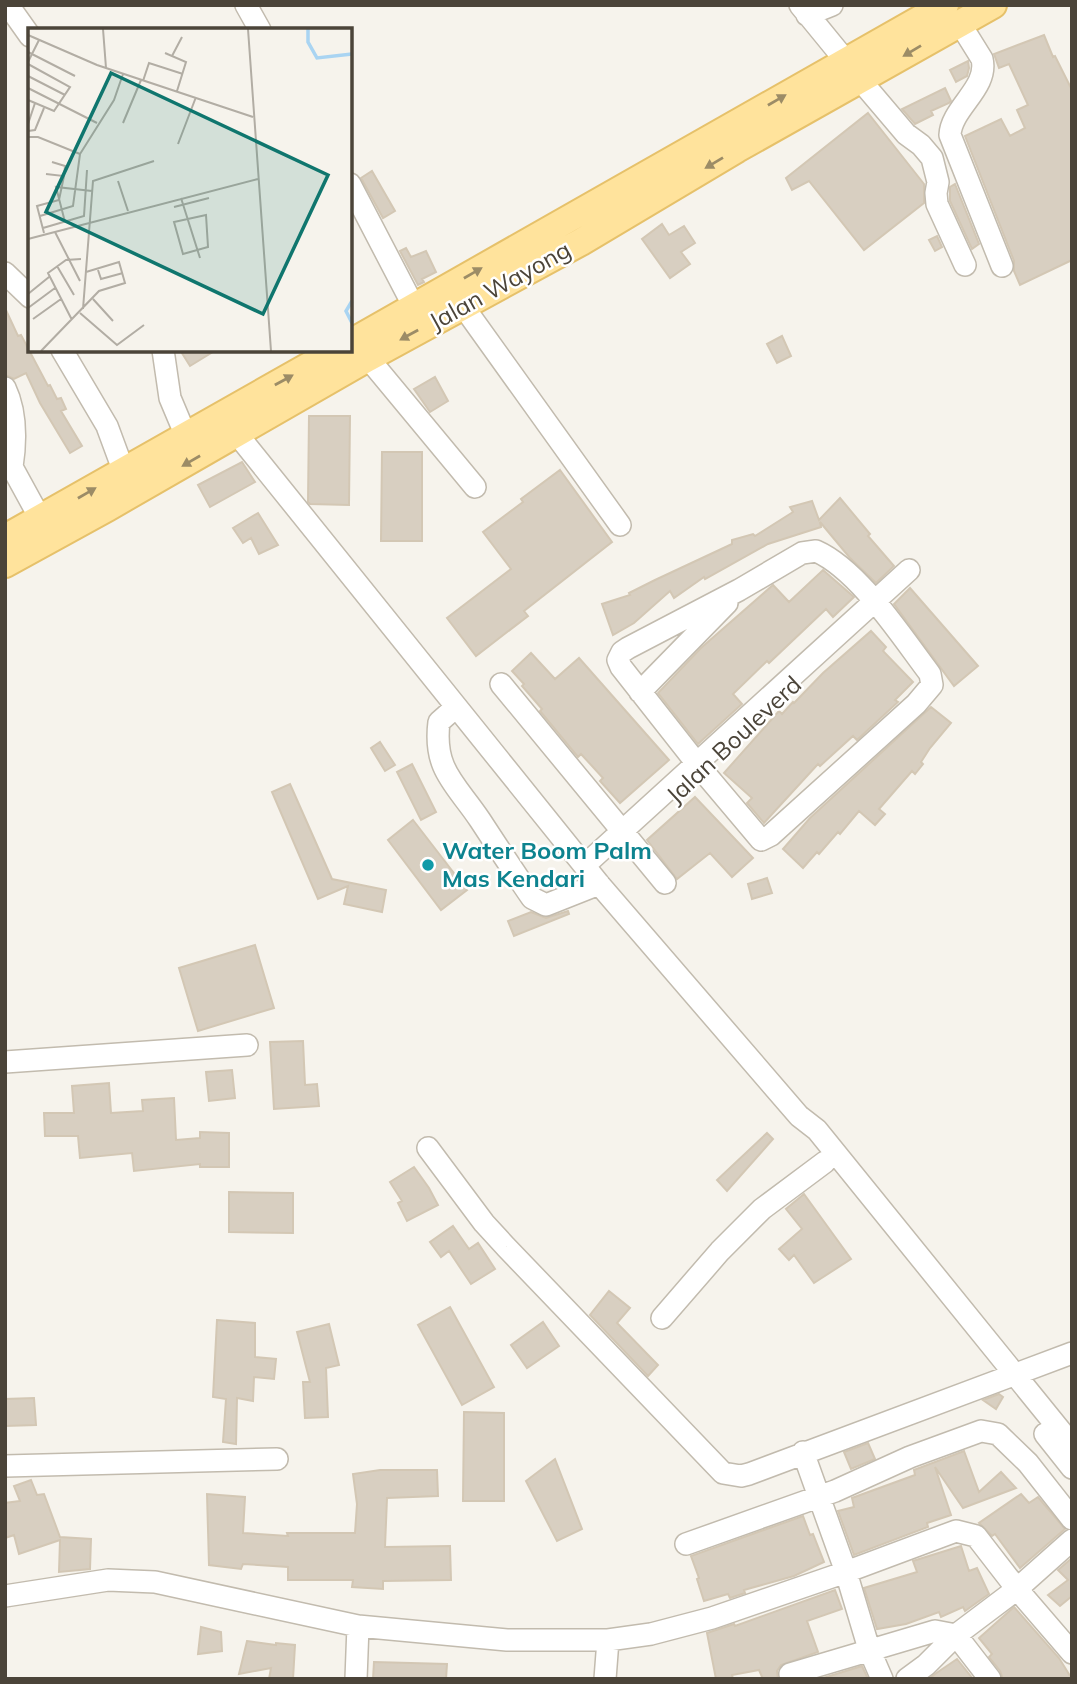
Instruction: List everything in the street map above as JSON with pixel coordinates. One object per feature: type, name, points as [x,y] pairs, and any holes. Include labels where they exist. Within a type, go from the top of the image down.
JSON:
[{"type":"main road","name":"Jalan Wayong","points":[[5,564],[237,435],[359,350],[414,307],[853,71],[952,14],[993,5]]},
{"type":"main road","name":"Jalan Wayong","points":[[359,350],[463,306],[581,242],[737,149],[853,71]]},
{"type":"main road","points":[[5,538],[333,352]]},
{"type":"street","points":[[8,5],[28,33]]},
{"type":"street","points":[[246,5],[259,28]]},
{"type":"street","points":[[832,5],[804,10],[906,134],[932,158],[938,182],[937,204],[965,265]]},
{"type":"street","points":[[952,14],[984,66],[972,95],[951,126],[950,135],[1002,266]]},
{"type":"street","points":[[352,188],[414,307]]},
{"type":"street","points":[[5,273],[28,295]]},
{"type":"street","points":[[463,306],[620,525]]},
{"type":"street","points":[[359,350],[475,487]]},
{"type":"street","points":[[63,352],[107,426],[124,472]]},
{"type":"street","points":[[163,352],[170,398],[186,436]]},
{"type":"street","points":[[5,388],[13,414],[16,440],[9,465],[41,520]]},
{"type":"street","points":[[237,435],[592,874],[799,1116],[817,1130],[1008,1377],[1072,1468]]},
{"type":"street","points":[[816,551],[826,555],[841,565],[876,604],[930,674],[932,685],[916,704],[766,839],[761,840],[699,767],[618,660],[622,652],[739,590],[802,553],[816,551]]},
{"type":"street","name":"Jalan Bouleverd","points":[[592,874],[624,834],[876,604],[909,570]]},
{"type":"street","points":[[640,692],[739,590]]},
{"type":"street","points":[[501,684],[665,883]]},
{"type":"street","points":[[456,706],[439,722],[436,742],[443,765],[457,792],[474,810],[532,898],[546,905],[592,874]]},
{"type":"street","points":[[5,1062],[247,1045]]},
{"type":"street","points":[[799,1116],[807,1140],[825,1162],[1008,1377],[1072,1445]]},
{"type":"street","points":[[428,1148],[484,1223],[723,1473],[741,1476],[749,1474],[1072,1353]]},
{"type":"street","points":[[662,1318],[720,1251],[762,1209],[825,1162]]},
{"type":"street","points":[[686,1544],[818,1497],[911,1457],[981,1431],[998,1434],[1028,1463],[1072,1519]]},
{"type":"street","points":[[803,1452],[846,1572],[869,1649],[882,1679]]},
{"type":"street","points":[[5,1466],[277,1459]]},
{"type":"street","points":[[5,1596],[108,1580],[156,1582],[358,1626],[507,1640],[608,1640],[651,1634],[712,1618],[956,1531],[976,1536],[1072,1653]]},
{"type":"street","points":[[907,1679],[1072,1540]]},
{"type":"street","points":[[356,1679],[358,1626]]},
{"type":"street","points":[[786,1677],[869,1649],[935,1631],[956,1635],[990,1679]]},
{"type":"street","points":[[605,1679],[608,1640]]},
{"type":"building","points":[[1044,35],[1072,90],[1072,260],[1020,285],[1014,271],[1014,261],[965,136],[1001,119],[1010,136],[1025,128],[1017,110],[1028,105],[1009,64],[999,68],[994,54]]},
{"type":"building","points":[[968,61],[967,76],[956,82],[950,70]]},
{"type":"building","points":[[945,88],[951,101],[931,111],[933,115],[915,124],[902,109]]},
{"type":"building","points":[[868,113],[924,184],[924,203],[864,250],[809,181],[792,190],[786,178]]},
{"type":"building","points":[[372,171],[395,211],[383,218],[361,178]]},
{"type":"building","points":[[955,184],[979,244],[972,249],[950,201],[950,187]]},
{"type":"building","points":[[662,224],[669,235],[684,226],[695,243],[681,252],[690,264],[670,278],[642,239]]},
{"type":"building","points":[[937,236],[942,247],[935,251],[929,240]]},
{"type":"building","points":[[406,248],[411,257],[426,251],[436,272],[422,279],[424,282],[418,285],[400,251]]},
{"type":"building","points":[[5,308],[18,336],[21,335],[48,386],[50,385],[57,399],[61,398],[66,409],[61,411],[82,446],[70,453],[40,403],[26,373],[14,379],[5,375]]},
{"type":"building","points":[[782,336],[791,356],[777,363],[767,344]]},
{"type":"building","points":[[181,352],[213,352],[190,366]]},
{"type":"building","points":[[435,377],[448,401],[430,412],[414,389]]},
{"type":"building","points":[[309,416],[350,416],[349,505],[308,502]]},
{"type":"building","points":[[382,452],[422,452],[422,541],[381,541]]},
{"type":"building","points":[[242,462],[255,482],[210,507],[198,485]]},
{"type":"building","points":[[560,470],[612,542],[524,611],[528,616],[476,656],[447,618],[511,569],[483,532]]},
{"type":"building","points":[[840,498],[894,566],[876,583],[850,558],[820,522],[821,527],[768,544],[705,579],[704,577],[674,598],[670,591],[634,623],[613,635],[602,604],[630,595],[629,593],[732,544],[732,540],[753,534],[755,536],[793,512],[790,507],[812,501],[819,520]]},
{"type":"building","points":[[258,513],[278,545],[259,554],[251,538],[243,543],[233,528]]},
{"type":"building","points":[[823,570],[854,597],[833,617],[826,609],[769,663],[767,661],[733,694],[742,704],[698,744],[658,693],[701,648],[773,585],[789,602]]},
{"type":"building","points":[[910,588],[978,666],[954,686],[894,604]]},
{"type":"building","points":[[871,631],[886,647],[883,651],[913,682],[895,700],[898,702],[857,740],[853,736],[820,766],[818,764],[764,823],[747,803],[752,798],[724,773],[779,711],[782,714]]},
{"type":"building","points":[[531,653],[555,679],[579,658],[669,760],[620,803],[600,781],[603,778],[581,754],[578,757],[540,711],[542,709],[512,671]]},
{"type":"building","points":[[931,707],[951,723],[930,748],[915,774],[912,771],[879,809],[885,814],[875,825],[859,811],[840,834],[838,832],[803,868],[783,849],[810,818]]},
{"type":"building","points":[[380,742],[395,765],[385,771],[371,748]]},
{"type":"building","points":[[412,764],[436,812],[421,820],[397,772]]},
{"type":"building","points":[[290,784],[332,879],[386,890],[382,912],[344,904],[348,886],[318,899],[272,792]]},
{"type":"building","points":[[695,797],[753,858],[732,877],[710,853],[677,879],[647,840]]},
{"type":"building","name":"Water Boom Palm Mas Kendari","points":[[413,820],[467,890],[441,910],[388,840]]},
{"type":"building","points":[[767,878],[772,893],[752,899],[748,884]]},
{"type":"building","points":[[568,911],[569,914],[514,936],[508,921],[531,912],[546,918]]},
{"type":"building","points":[[255,945],[274,1008],[198,1031],[179,968]]},
{"type":"building","points":[[303,1041],[305,1085],[317,1084],[319,1106],[274,1109],[270,1042]]},
{"type":"building","points":[[232,1070],[235,1098],[209,1101],[206,1072]]},
{"type":"building","points":[[109,1083],[111,1113],[143,1111],[142,1100],[174,1098],[176,1140],[200,1138],[200,1132],[229,1133],[229,1167],[200,1167],[200,1164],[134,1171],[132,1153],[80,1158],[78,1136],[45,1136],[44,1113],[74,1113],[72,1086]]},
{"type":"building","points":[[767,1133],[773,1139],[727,1191],[717,1180]]},
{"type":"building","points":[[414,1167],[438,1205],[407,1221],[398,1203],[402,1201],[390,1182]]},
{"type":"building","points":[[229,1192],[293,1193],[293,1233],[229,1232]]},
{"type":"building","points":[[804,1194],[851,1259],[814,1283],[794,1255],[789,1260],[779,1249],[802,1229],[786,1209]]},
{"type":"building","points":[[453,1226],[469,1249],[478,1243],[495,1269],[471,1284],[449,1251],[441,1257],[430,1242]]},
{"type":"building","points":[[609,1291],[630,1308],[617,1323],[658,1365],[648,1376],[590,1315]]},
{"type":"building","points":[[450,1307],[494,1387],[462,1405],[418,1325]]},
{"type":"building","points":[[217,1320],[255,1323],[255,1357],[276,1359],[274,1379],[254,1377],[253,1401],[237,1398],[236,1444],[223,1442],[226,1399],[213,1397]]},
{"type":"building","points":[[543,1322],[559,1346],[527,1368],[511,1345]]},
{"type":"building","points":[[329,1324],[339,1365],[326,1368],[328,1417],[305,1418],[303,1382],[310,1382],[297,1332]]},
{"type":"building","points":[[999,1394],[1003,1397],[996,1409],[983,1400]]},
{"type":"building","points":[[34,1398],[36,1425],[5,1426],[5,1399]]},
{"type":"building","points":[[464,1412],[504,1413],[504,1501],[463,1501]]},
{"type":"building","points":[[868,1443],[875,1459],[851,1469],[844,1452]]},
{"type":"building","points":[[964,1451],[979,1492],[1001,1472],[1016,1488],[963,1508],[935,1467],[951,1515],[927,1523],[928,1527],[854,1555],[838,1511],[854,1507],[852,1498],[915,1475],[914,1470]]},
{"type":"building","points":[[555,1459],[582,1529],[557,1541],[526,1481]]},
{"type":"building","points":[[380,1470],[437,1470],[438,1496],[387,1498],[385,1547],[450,1546],[451,1580],[383,1581],[383,1589],[352,1587],[353,1580],[288,1580],[288,1567],[243,1564],[241,1569],[209,1565],[207,1494],[245,1497],[243,1533],[288,1536],[287,1533],[355,1533],[357,1504],[353,1474]]},
{"type":"building","points":[[31,1480],[37,1495],[44,1494],[60,1537],[91,1539],[90,1569],[59,1572],[60,1540],[19,1554],[14,1535],[5,1538],[5,1503],[20,1501],[14,1486]]},
{"type":"building","points":[[1021,1494],[1029,1503],[1038,1497],[1065,1529],[1020,1568],[995,1534],[992,1536],[979,1523]]},
{"type":"building","points":[[803,1516],[824,1562],[794,1576],[744,1590],[745,1593],[730,1598],[728,1594],[704,1601],[691,1556]]},
{"type":"building","points":[[961,1546],[969,1571],[977,1568],[989,1594],[965,1611],[963,1607],[941,1617],[939,1612],[906,1624],[877,1629],[864,1588],[917,1572],[913,1561]]},
{"type":"building","points":[[1072,1558],[1072,1596],[1060,1606],[1048,1595],[1068,1580],[1058,1570]]},
{"type":"building","points":[[835,1590],[842,1609],[807,1621],[818,1652],[781,1665],[777,1671],[778,1679],[763,1679],[759,1670],[732,1675],[733,1679],[716,1679],[707,1633],[734,1624],[735,1626]]},
{"type":"building","points":[[1014,1607],[1059,1658],[1072,1679],[1003,1679],[989,1657],[992,1654],[979,1638]]},
{"type":"building","points":[[201,1627],[221,1632],[222,1651],[198,1654]]},
{"type":"building","points":[[247,1641],[295,1645],[293,1679],[269,1679],[271,1668],[239,1674]]},
{"type":"building","points":[[957,1659],[973,1679],[929,1679],[935,1674]]},
{"type":"building","points":[[374,1662],[447,1664],[446,1679],[373,1679]]},
{"type":"building","points":[[862,1666],[868,1679],[820,1679]]},
{"type":"place","name":"Water Boom Palm Mas Kendari","points":[[428,865]]}]
